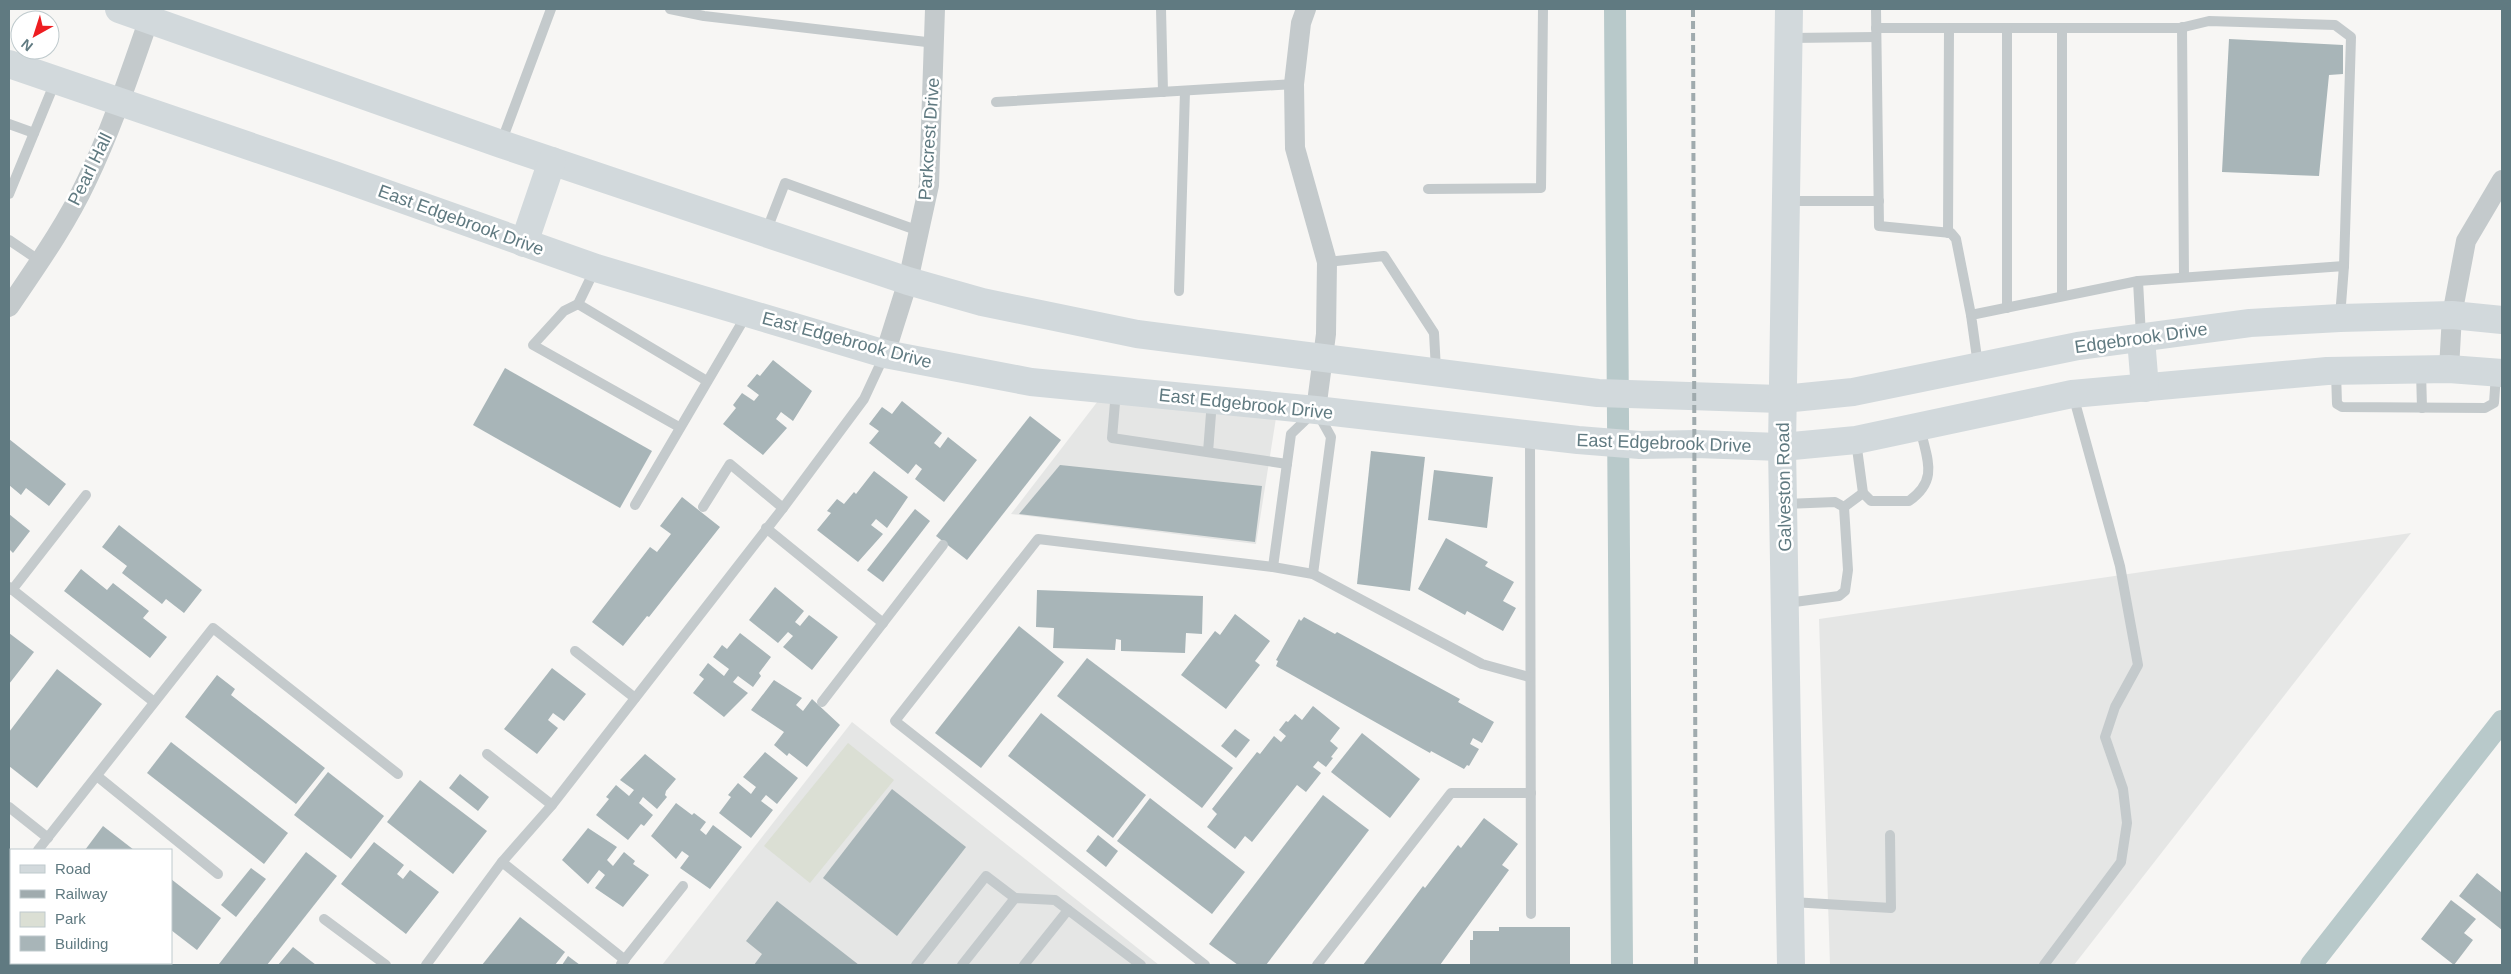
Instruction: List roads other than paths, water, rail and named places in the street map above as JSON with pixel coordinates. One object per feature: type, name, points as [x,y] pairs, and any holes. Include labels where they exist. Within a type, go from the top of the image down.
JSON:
[{"type":"main road","points":[[119,9],[150,14],[501,144],[908,281],[982,302],[1138,334],[1598,394],[1783,399]]},
{"type":"main road","name":"Galveston Road","points":[[1789,9],[1782,447],[1792,902],[1791,965]]},
{"type":"main road","name":"East Edgebrook Drive","points":[[9,64],[596,268],[885,354],[1031,382],[1316,410],[1530,436],[1640,445],[1696,444],[1782,447]]},
{"type":"main road","points":[[524,243],[552,161]]},
{"type":"main road","name":"Edgebrook Drive","points":[[1783,399],[1853,392],[2078,346],[2250,324],[2340,318],[2452,315],[2502,320]]},
{"type":"main road","points":[[2141,339],[2145,388]]},
{"type":"main road","points":[[1782,447],[1856,440],[2072,394],[2336,371],[2449,369],[2499,373]]},
{"type":"street","name":"Parkcrest Drive","points":[[885,354],[908,281],[929,185],[935,9]]},
{"type":"street","points":[[1306,9],[1301,23],[1294,84],[1295,148],[1327,262],[1326,334],[1316,410]]},
{"type":"street","name":"Pearl Hall","points":[[9,307],[40,261],[86,182],[120,102],[150,14]]},
{"type":"street","points":[[2449,369],[2452,315],[2466,241],[2502,180]]},
{"type":"lane","points":[[501,144],[551,9]]},
{"type":"lane","points":[[670,9],[704,16],[935,43]]},
{"type":"lane","points":[[1162,9],[1163,92]]},
{"type":"lane","points":[[1428,189],[1541,188],[1543,9]]},
{"type":"lane","points":[[1876,9],[1879,226],[1948,233],[1956,239],[1971,315],[1978,367]]},
{"type":"lane","points":[[1789,38],[1948,28],[2182,28],[2209,21],[2335,25],[2351,37],[2344,266],[2340,318]]},
{"type":"lane","points":[[1948,28],[1948,233]]},
{"type":"lane","points":[[2007,28],[2007,308]]},
{"type":"lane","points":[[2062,28],[2062,296]]},
{"type":"lane","points":[[2182,28],[2184,278]]},
{"type":"lane","points":[[9,194],[56,80]]},
{"type":"lane","points":[[996,102],[1294,84]]},
{"type":"lane","points":[[1180,291],[1186,91]]},
{"type":"lane","points":[[9,124],[34,133]]},
{"type":"lane","points":[[765,233],[785,183],[919,231]]},
{"type":"lane","points":[[1786,201],[1878,201]]},
{"type":"lane","points":[[9,240],[40,261]]},
{"type":"lane","points":[[1327,262],[1384,256],[1434,333],[1436,373]]},
{"type":"lane","points":[[1971,315],[2138,281],[2344,266]]},
{"type":"lane","points":[[596,268],[578,304],[564,311],[533,345],[679,427]]},
{"type":"lane","points":[[2138,281],[2141,339]]},
{"type":"lane","points":[[578,304],[707,381]]},
{"type":"lane","points":[[634,504],[747,314]]},
{"type":"lane","points":[[426,965],[502,862],[552,805],[783,508],[864,399],[885,354]]},
{"type":"lane","points":[[2421,370],[2422,408]]},
{"type":"lane","points":[[2336,371],[2337,404],[2342,407],[2422,408],[2485,408],[2494,403],[2499,373]]},
{"type":"lane","points":[[1116,390],[1112,438],[1287,464]]},
{"type":"lane","points":[[2044,965],[2121,862],[2127,823],[2124,789],[2105,737],[2115,707],[2138,665],[2120,566],[2072,394]]},
{"type":"lane","points":[[1208,452],[1212,400]]},
{"type":"lane","points":[[1273,567],[1291,434],[1316,410],[1331,437],[1313,574]]},
{"type":"lane","points":[[1856,440],[1863,493],[1871,501],[1909,501],[1925,488],[1930,475],[1920,426]]},
{"type":"lane","points":[[1530,436],[1529,677],[1532,793],[1531,914]]},
{"type":"lane","points":[[703,507],[730,464],[783,508]]},
{"type":"lane","points":[[1844,507],[1863,493]]},
{"type":"lane","points":[[86,496],[10,589],[154,702]]},
{"type":"lane","points":[[1784,504],[1834,502],[1844,507]]},
{"type":"lane","points":[[1786,603],[1839,596],[1845,591],[1848,570],[1844,507]]},
{"type":"lane","points":[[766,528],[883,623]]},
{"type":"lane","points":[[1205,965],[895,721],[1038,539],[1273,567],[1313,574],[1482,664],[1529,677]]},
{"type":"lane","points":[[822,702],[943,545]]},
{"type":"lane","points":[[39,849],[213,628],[398,774]]},
{"type":"lane","points":[[575,650],[635,698]]},
{"type":"lane","points":[[488,754],[552,805]]},
{"type":"lane","points":[[97,776],[218,874]]},
{"type":"lane","points":[[1317,965],[1451,793],[1532,793]]},
{"type":"lane","points":[[9,807],[48,838]]},
{"type":"lane","points":[[1792,902],[1891,908],[1890,835]]},
{"type":"lane","points":[[502,862],[623,962],[684,886]]},
{"type":"lane","points":[[916,965],[986,876],[1015,898],[1055,900],[1141,965]]},
{"type":"lane","points":[[962,965],[1015,898]]},
{"type":"lane","points":[[1024,965],[1068,910]]},
{"type":"lane","points":[[324,918],[386,965]]},
{"type":"waterway","points":[[1615,9],[1622,965]]},
{"type":"waterway","points":[[2311,965],[2502,721]]},
{"type":"railway","points":[[1693,9],[1696,965]]}]
